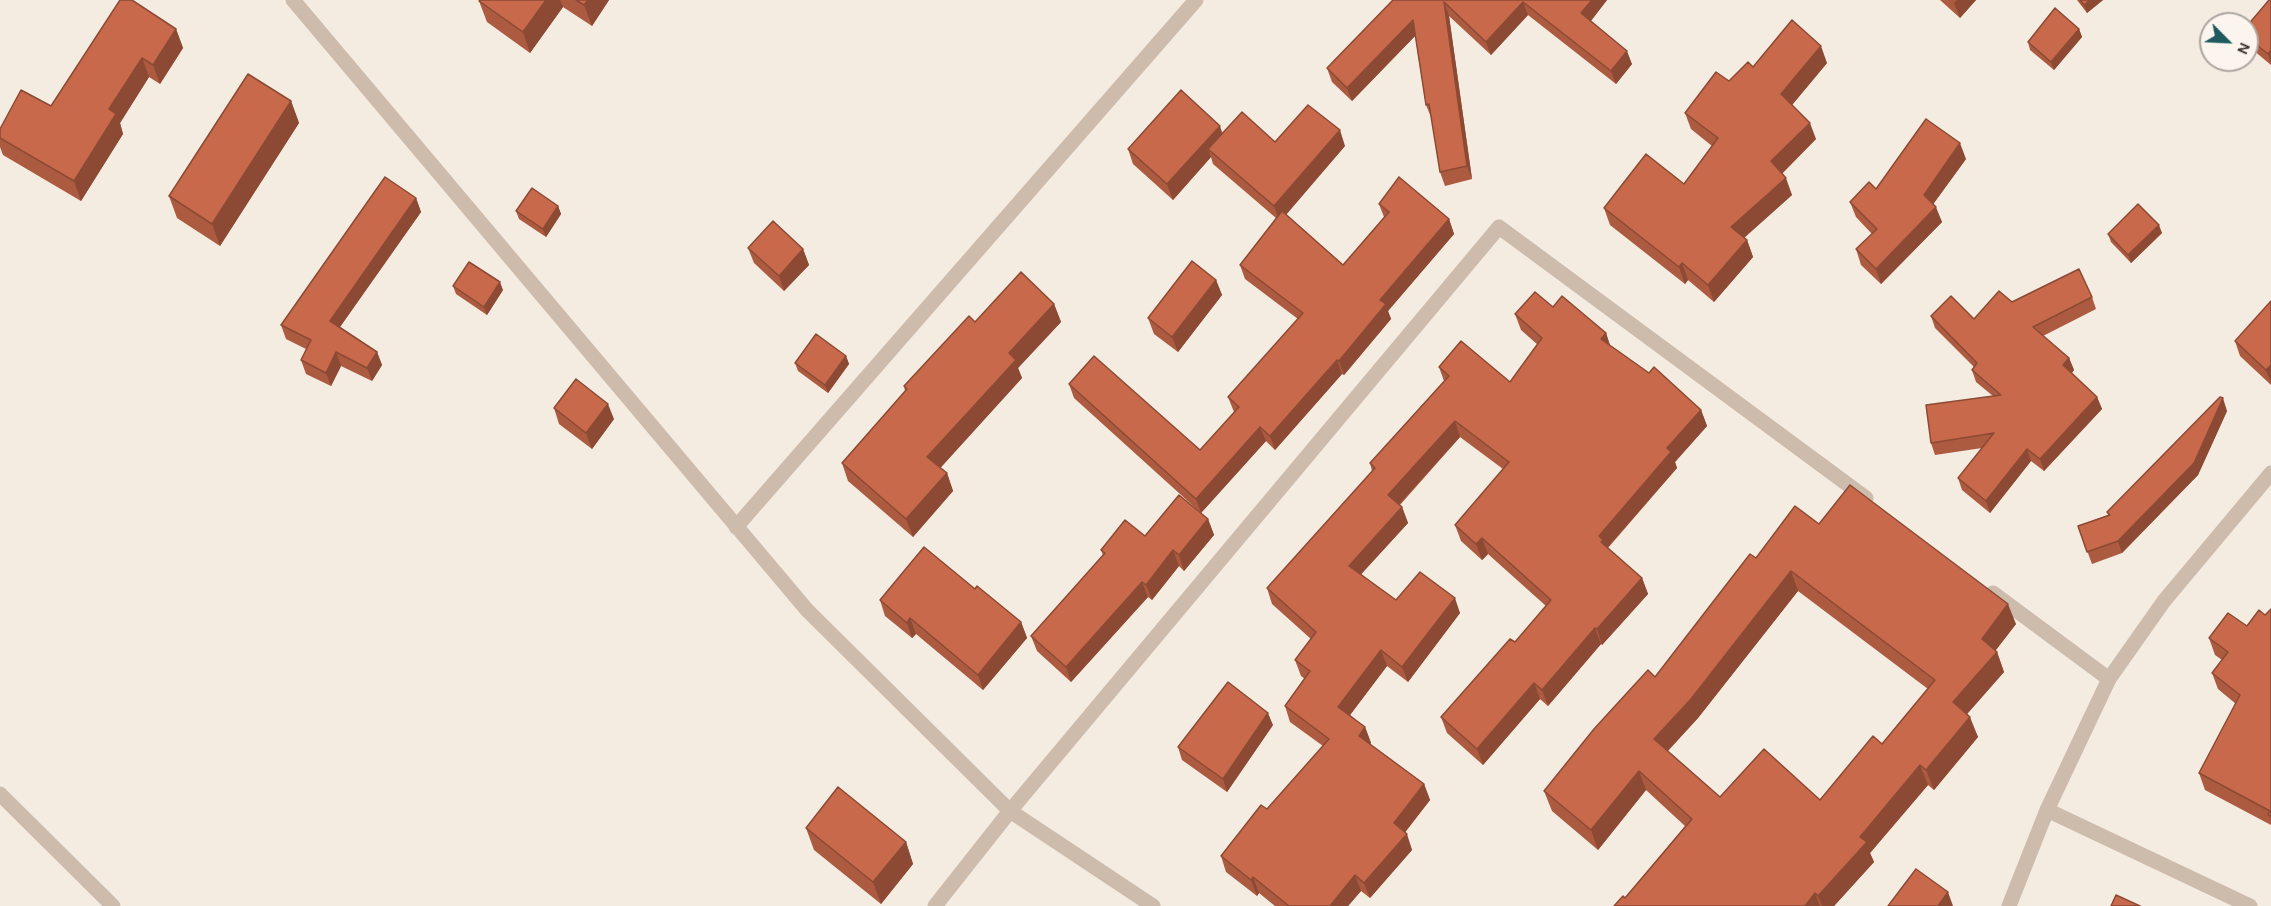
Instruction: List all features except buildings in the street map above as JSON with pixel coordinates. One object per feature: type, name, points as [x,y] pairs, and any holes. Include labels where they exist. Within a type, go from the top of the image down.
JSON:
[{"type":"street","points":[[293,0],[807,610],[1010,811],[1153,906]]},
{"type":"street","points":[[736,527],[1196,0]]},
{"type":"street","points":[[935,906],[1010,811],[1498,226],[1880,509]]},
{"type":"street","points":[[2009,906],[2047,810],[2109,679],[2164,601],[2271,473]]},
{"type":"street","points":[[1985,587],[2109,679]]},
{"type":"street","points":[[0,794],[113,906]]},
{"type":"street","points":[[2047,810],[2250,906]]}]
